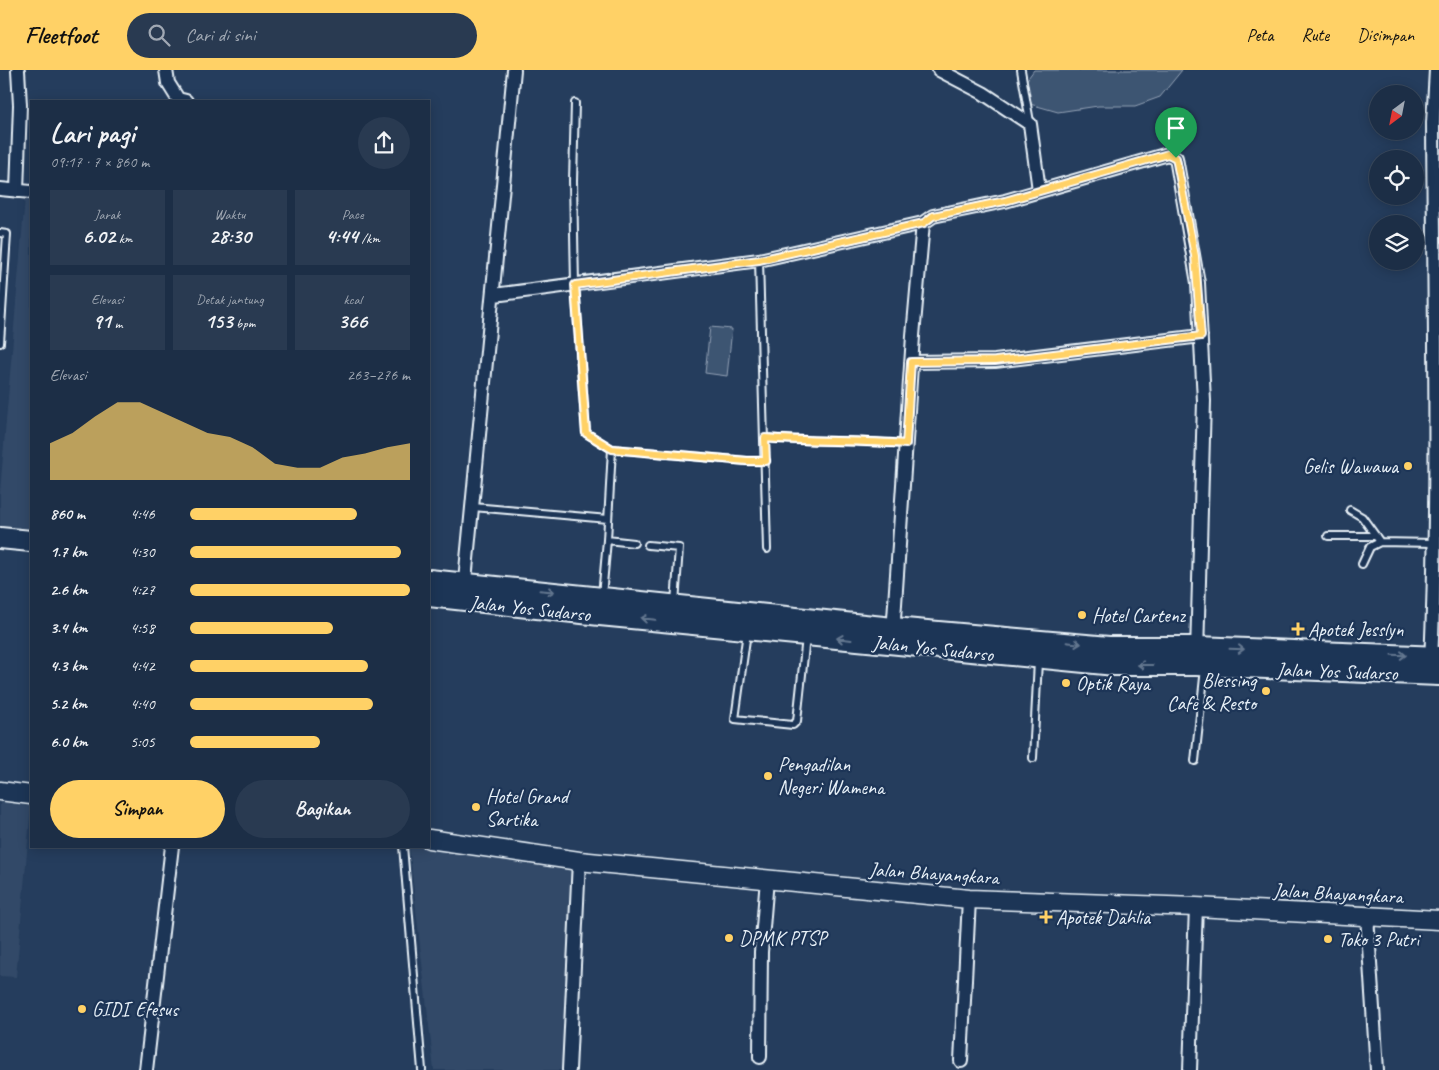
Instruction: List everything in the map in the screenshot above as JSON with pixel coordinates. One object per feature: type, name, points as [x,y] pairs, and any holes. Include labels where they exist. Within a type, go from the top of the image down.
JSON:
[{"type":"highway","points":[[0,538],[30,541]]},
{"type":"highway","points":[[0,550],[30,553]]},
{"type":"highway","name":"Jalan Yos Sudarso","points":[[430,580],[463,592]]},
{"type":"highway","name":"Jalan Yos Sudarso","points":[[430,596],[463,592],[674,613],[735,622],[768,622],[892,636],[1039,649],[1109,647],[1200,659],[1435,666]]},
{"type":"main road","points":[[0,791],[30,795]]},
{"type":"main road","name":"Jalan Bhayangkara","points":[[430,839],[579,861],[969,899],[1196,907],[1439,920]]},
{"type":"street","points":[[17,191],[20,105],[18,70]]},
{"type":"street","points":[[166,70],[168,83],[178,99],[182,100]]},
{"type":"street","points":[[463,592],[494,295],[514,70]]},
{"type":"street","points":[[939,70],[983,93],[1030,124],[1039,190]]},
{"type":"street","points":[[1435,666],[1437,454],[1433,132],[1436,70]]},
{"type":"street","points":[[494,295],[759,260],[924,223],[933,216],[1005,201],[1039,190],[1074,182],[1159,155],[1168,154],[1176,158],[1195,256],[1201,336],[1204,401],[1200,659]]},
{"type":"street","points":[[0,189],[30,192]]},
{"type":"street","points":[[892,636],[911,362],[924,223]]},
{"type":"street","points":[[911,362],[995,361],[1201,336]]},
{"type":"street","points":[[146,1070],[172,848]]},
{"type":"street","points":[[569,1070],[579,861]]},
{"type":"street","points":[[760,1056],[761,952],[767,879]]},
{"type":"street","points":[[961,1061],[969,899]]},
{"type":"street","points":[[1190,1070],[1196,907]]},
{"type":"street","points":[[1367,916],[1377,1070]]},
{"type":"lane","points":[[1021,70],[1030,124]]},
{"type":"lane","points":[[575,103],[573,181],[575,285],[586,433],[612,449],[766,461]]},
{"type":"lane","points":[[0,233],[7,234],[0,343]]},
{"type":"lane","points":[[759,260],[766,461],[766,549]]},
{"type":"lane","points":[[765,438],[814,442],[854,440],[906,444]]},
{"type":"lane","points":[[601,606],[612,449]]},
{"type":"lane","points":[[473,507],[608,519]]},
{"type":"lane","points":[[1350,510],[1362,517],[1380,542]]},
{"type":"lane","points":[[1328,536],[1376,536]]},
{"type":"lane","points":[[607,540],[634,543]]},
{"type":"lane","points":[[1362,564],[1370,547],[1380,542],[1436,543]]},
{"type":"lane","points":[[648,545],[679,548],[674,613]]},
{"type":"lane","points":[[735,622],[735,719],[796,724],[807,626]]},
{"type":"lane","points":[[1033,758],[1039,649]]},
{"type":"lane","points":[[1195,761],[1200,659]]},
{"type":"lane","points":[[403,848],[422,1070]]},
{"type":"shaded area","points":[[1034,70],[1182,70],[1160,97],[1135,106],[1098,106],[1058,112],[1030,104],[1023,85]]},
{"type":"shaded area","points":[[25,198],[30,199],[30,532],[0,530],[0,492]]},
{"type":"shaded area","points":[[710,327],[732,329],[727,376],[705,373]]},
{"type":"shaded area","points":[[0,802],[30,806],[30,817],[16,977],[0,976]]},
{"type":"shaded area","points":[[409,848],[425,848],[574,867],[564,1070],[434,1070]]},
{"type":"place","name":"Gelis Wawawa","points":[[1408,466]]},
{"type":"place","name":"Hotel Cartenz","points":[[1082,615]]},
{"type":"place","name":"Apotek Jesslyn","points":[[1298,629]]},
{"type":"place","name":"Optik Raya","points":[[1066,683]]},
{"type":"place","name":"Blessing Cafe & Resto","points":[[1266,691]]},
{"type":"place","name":"Pengadilan Negeri Wamena","points":[[768,776]]},
{"type":"place","name":"Hotel Grand Sartika","points":[[476,807]]},
{"type":"place","name":"Apotek Dahlia","points":[[1046,917]]},
{"type":"place","name":"DPMK PTSP","points":[[729,938]]},
{"type":"place","name":"Toko 3 Putri","points":[[1328,939]]},
{"type":"place","name":"GIDI Efesus","points":[[82,1009]]},
{"type":"route","points":[[1168,154],[1176,158],[1195,256],[1201,336],[1147,341],[995,361],[911,362],[906,444],[854,440],[814,442],[765,438],[766,461],[747,461],[612,449],[586,433],[575,285],[759,260],[924,223],[933,216],[1005,201],[1039,190],[1074,182],[1159,155],[1168,154]]}]
